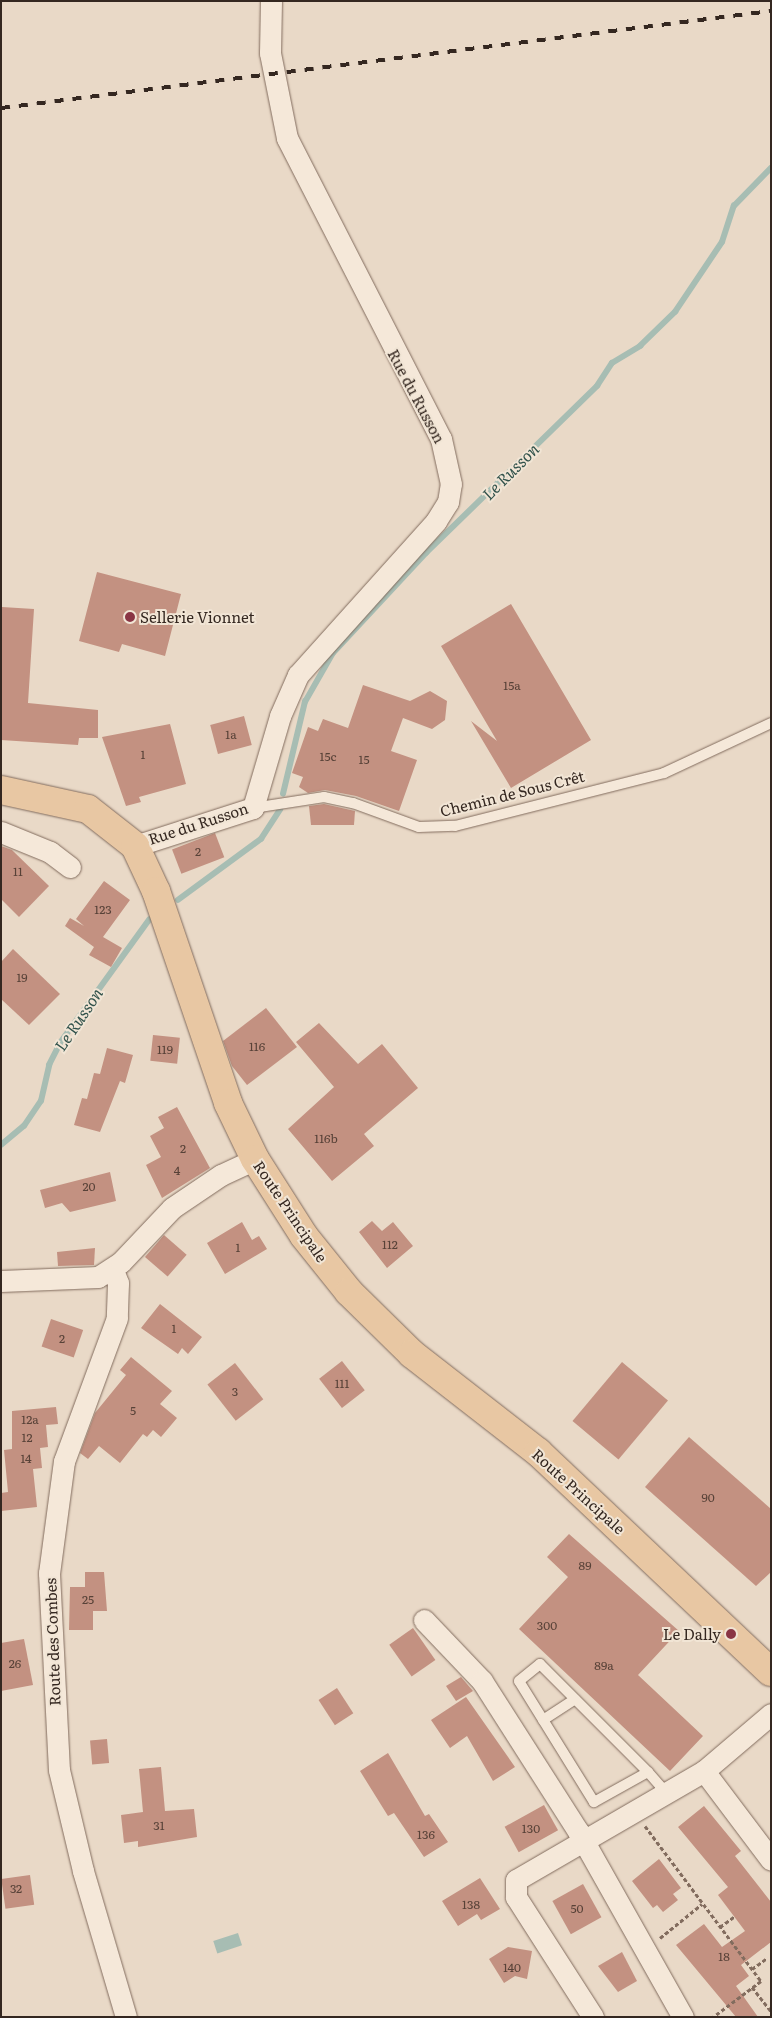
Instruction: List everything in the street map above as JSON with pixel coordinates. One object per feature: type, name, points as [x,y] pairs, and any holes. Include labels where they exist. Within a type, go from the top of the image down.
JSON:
[{"type":"main road","name":"Route Principale","points":[[1,790],[88,809],[135,846],[156,891],[228,1102],[255,1159],[304,1236],[349,1292],[412,1354],[538,1452],[771,1672]]},
{"type":"street","name":"Rue du Russon","points":[[135,846],[253,808],[280,716],[298,676],[436,521],[448,502],[451,484],[441,439],[288,138],[270,53],[271,1]]},
{"type":"street","points":[[1,832],[50,852],[70,867]]},
{"type":"street","points":[[1,1281],[72,1282],[113,1270],[172,1208],[221,1175],[255,1159]]},
{"type":"street","name":"Route des Combes","points":[[113,1270],[118,1283],[117,1318],[64,1461],[49,1573],[60,1770],[83,1871],[126,2017]]},
{"type":"street","points":[[424,1620],[482,1681],[582,1840],[646,1949],[683,2017]]},
{"type":"street","points":[[593,2017],[514,1890],[522,1873],[704,1771],[771,1714]]},
{"type":"street","points":[[704,1771],[771,1860]]},
{"type":"lane","name":"Chemin de Sous Crêt","points":[[253,808],[324,797],[353,802],[419,827],[454,826],[664,773],[771,723]]},
{"type":"lane","points":[[648,1772],[594,1802],[519,1681],[540,1664],[648,1772],[666,1793]]},
{"type":"lane","points":[[543,1720],[575,1699]]},
{"type":"path","points":[[634,1811],[761,1981],[713,2017]]},
{"type":"path","points":[[646,1949],[702,1904]]},
{"type":"path","points":[[720,1928],[735,1916]]},
{"type":"path","points":[[752,1969],[767,1958]]},
{"type":"path","points":[[752,1987],[771,2011]]},
{"type":"shaded area","points":[[238,1933],[242,1945],[217,1953],[213,1941]]},
{"type":"building","name":"Sellerie Vionnet","points":[[97,572],[181,594],[165,656],[122,644],[119,652],[79,641]]},
{"type":"building","points":[[511,604],[591,740],[511,788],[471,721],[497,741],[441,646]]},
{"type":"building","points":[[2,607],[34,609],[28,703],[98,710],[98,738],[79,738],[78,745],[1,740]]},
{"type":"building","points":[[363,685],[410,701],[430,691],[447,701],[445,720],[432,729],[403,718],[391,751],[417,760],[399,811],[356,796],[325,790],[308,793],[299,787],[303,777],[292,773],[308,727],[318,731],[323,719],[348,728]]},
{"type":"building","points":[[244,716],[252,745],[218,754],[210,725]]},
{"type":"building","points":[[170,724],[186,784],[139,797],[141,802],[126,806],[102,737]]},
{"type":"building","points":[[324,804],[355,811],[354,825],[311,825],[309,806]]},
{"type":"building","points":[[215,833],[224,857],[181,874],[172,849]]},
{"type":"building","points":[[1,846],[12,850],[49,886],[19,917],[1,899]]},
{"type":"building","points":[[104,881],[130,900],[103,937],[122,948],[111,967],[89,955],[94,947],[65,926],[70,918],[84,926],[76,919]]},
{"type":"building","points":[[13,949],[60,994],[29,1025],[1,999],[1,962]]},
{"type":"building","points":[[266,1008],[297,1047],[247,1085],[232,1066],[223,1041]]},
{"type":"building","points":[[319,1023],[358,1064],[382,1044],[418,1088],[364,1134],[374,1146],[332,1181],[288,1129],[334,1087],[296,1042]]},
{"type":"building","points":[[153,1035],[180,1038],[177,1064],[150,1061]]},
{"type":"building","points":[[107,1048],[133,1055],[125,1083],[120,1081],[100,1132],[74,1125],[82,1098],[87,1099],[94,1073],[100,1074]]},
{"type":"building","points":[[177,1107],[210,1168],[162,1198],[146,1165],[161,1157],[150,1136],[164,1128],[158,1117]]},
{"type":"building","points":[[110,1172],[116,1201],[70,1212],[62,1203],[45,1208],[40,1190]]},
{"type":"building","points":[[372,1221],[382,1231],[393,1222],[413,1246],[387,1268],[359,1232]]},
{"type":"building","points":[[242,1222],[252,1240],[259,1236],[267,1249],[225,1274],[207,1243]]},
{"type":"building","points":[[164,1235],[187,1255],[168,1277],[145,1257]]},
{"type":"building","points":[[95,1248],[94,1265],[58,1266],[57,1252]]},
{"type":"building","points":[[160,1304],[202,1337],[188,1354],[182,1348],[178,1354],[141,1328]]},
{"type":"building","points":[[51,1319],[83,1330],[74,1357],[42,1346]]},
{"type":"building","points":[[131,1357],[172,1391],[160,1404],[177,1418],[161,1437],[153,1430],[147,1437],[143,1434],[120,1463],[99,1446],[88,1459],[80,1453],[95,1413],[126,1375],[120,1370]]},
{"type":"building","points":[[342,1361],[365,1390],[342,1408],[319,1379]]},
{"type":"building","points":[[622,1362],[668,1401],[618,1460],[573,1421]]},
{"type":"building","points":[[235,1363],[263,1399],[236,1421],[207,1385]]},
{"type":"building","points":[[56,1407],[58,1424],[46,1425],[48,1447],[40,1448],[42,1468],[33,1469],[37,1507],[1,1511],[1,1493],[8,1492],[4,1450],[12,1449],[12,1411]]},
{"type":"building","points":[[689,1437],[771,1509],[771,1572],[756,1586],[645,1487]]},
{"type":"building","points":[[569,1534],[679,1631],[638,1675],[703,1736],[670,1771],[519,1629],[568,1577],[547,1557]]},
{"type":"building","points":[[85,1572],[104,1572],[107,1611],[93,1611],[93,1630],[69,1630],[70,1587],[85,1587]]},
{"type":"building","points":[[413,1628],[435,1660],[412,1677],[389,1645]]},
{"type":"building","points":[[24,1639],[33,1685],[1,1691],[1,1643]]},
{"type":"building","points":[[461,1677],[473,1691],[456,1701],[446,1686]]},
{"type":"building","points":[[337,1688],[353,1713],[335,1725],[319,1700]]},
{"type":"building","points":[[466,1697],[515,1767],[493,1781],[467,1736],[450,1748],[431,1720]]},
{"type":"building","points":[[107,1739],[109,1763],[92,1764],[90,1740]]},
{"type":"building","points":[[388,1753],[425,1816],[429,1814],[448,1842],[424,1857],[394,1813],[388,1816],[360,1771]]},
{"type":"building","points":[[161,1767],[165,1811],[194,1809],[197,1837],[138,1847],[138,1841],[124,1843],[121,1815],[143,1812],[139,1769]]},
{"type":"building","points":[[544,1805],[558,1830],[519,1852],[505,1827]]},
{"type":"building","points":[[704,1806],[741,1851],[735,1856],[771,1902],[771,1942],[741,1965],[749,1976],[736,1986],[758,2017],[736,2017],[676,1945],[704,1924],[722,1947],[745,1931],[718,1895],[728,1887],[678,1827]]},
{"type":"building","points":[[659,1859],[681,1888],[673,1894],[678,1900],[663,1912],[657,1905],[653,1908],[632,1881]]},
{"type":"building","points":[[30,1875],[34,1905],[5,1909],[1,1879]]},
{"type":"building","points":[[480,1878],[500,1909],[481,1920],[477,1914],[458,1926],[442,1901]]},
{"type":"building","points":[[583,1884],[601,1917],[571,1934],[552,1901]]},
{"type":"building","points":[[508,1947],[532,1951],[527,1979],[515,1976],[504,1983],[489,1959]]},
{"type":"building","points":[[622,1952],[637,1981],[618,1992],[598,1966]]},
{"type":"waterway","name":"Le Russon","points":[[283,794],[305,702],[333,653],[426,553],[597,386],[612,363],[640,346],[675,312],[722,242],[734,206],[771,168]]},
{"type":"waterway","name":"Le Russon","points":[[178,900],[261,839],[280,810]]},
{"type":"waterway","name":"Le Russon","points":[[1,1145],[24,1126],[41,1101],[49,1065],[60,1043],[149,920]]},
{"type":"railway","points":[[1,108],[771,11]]},
{"type":"place","name":"Sellerie Vionnet","points":[[130,617]]},
{"type":"place","name":"Le Dally","points":[[731,1634]]}]
